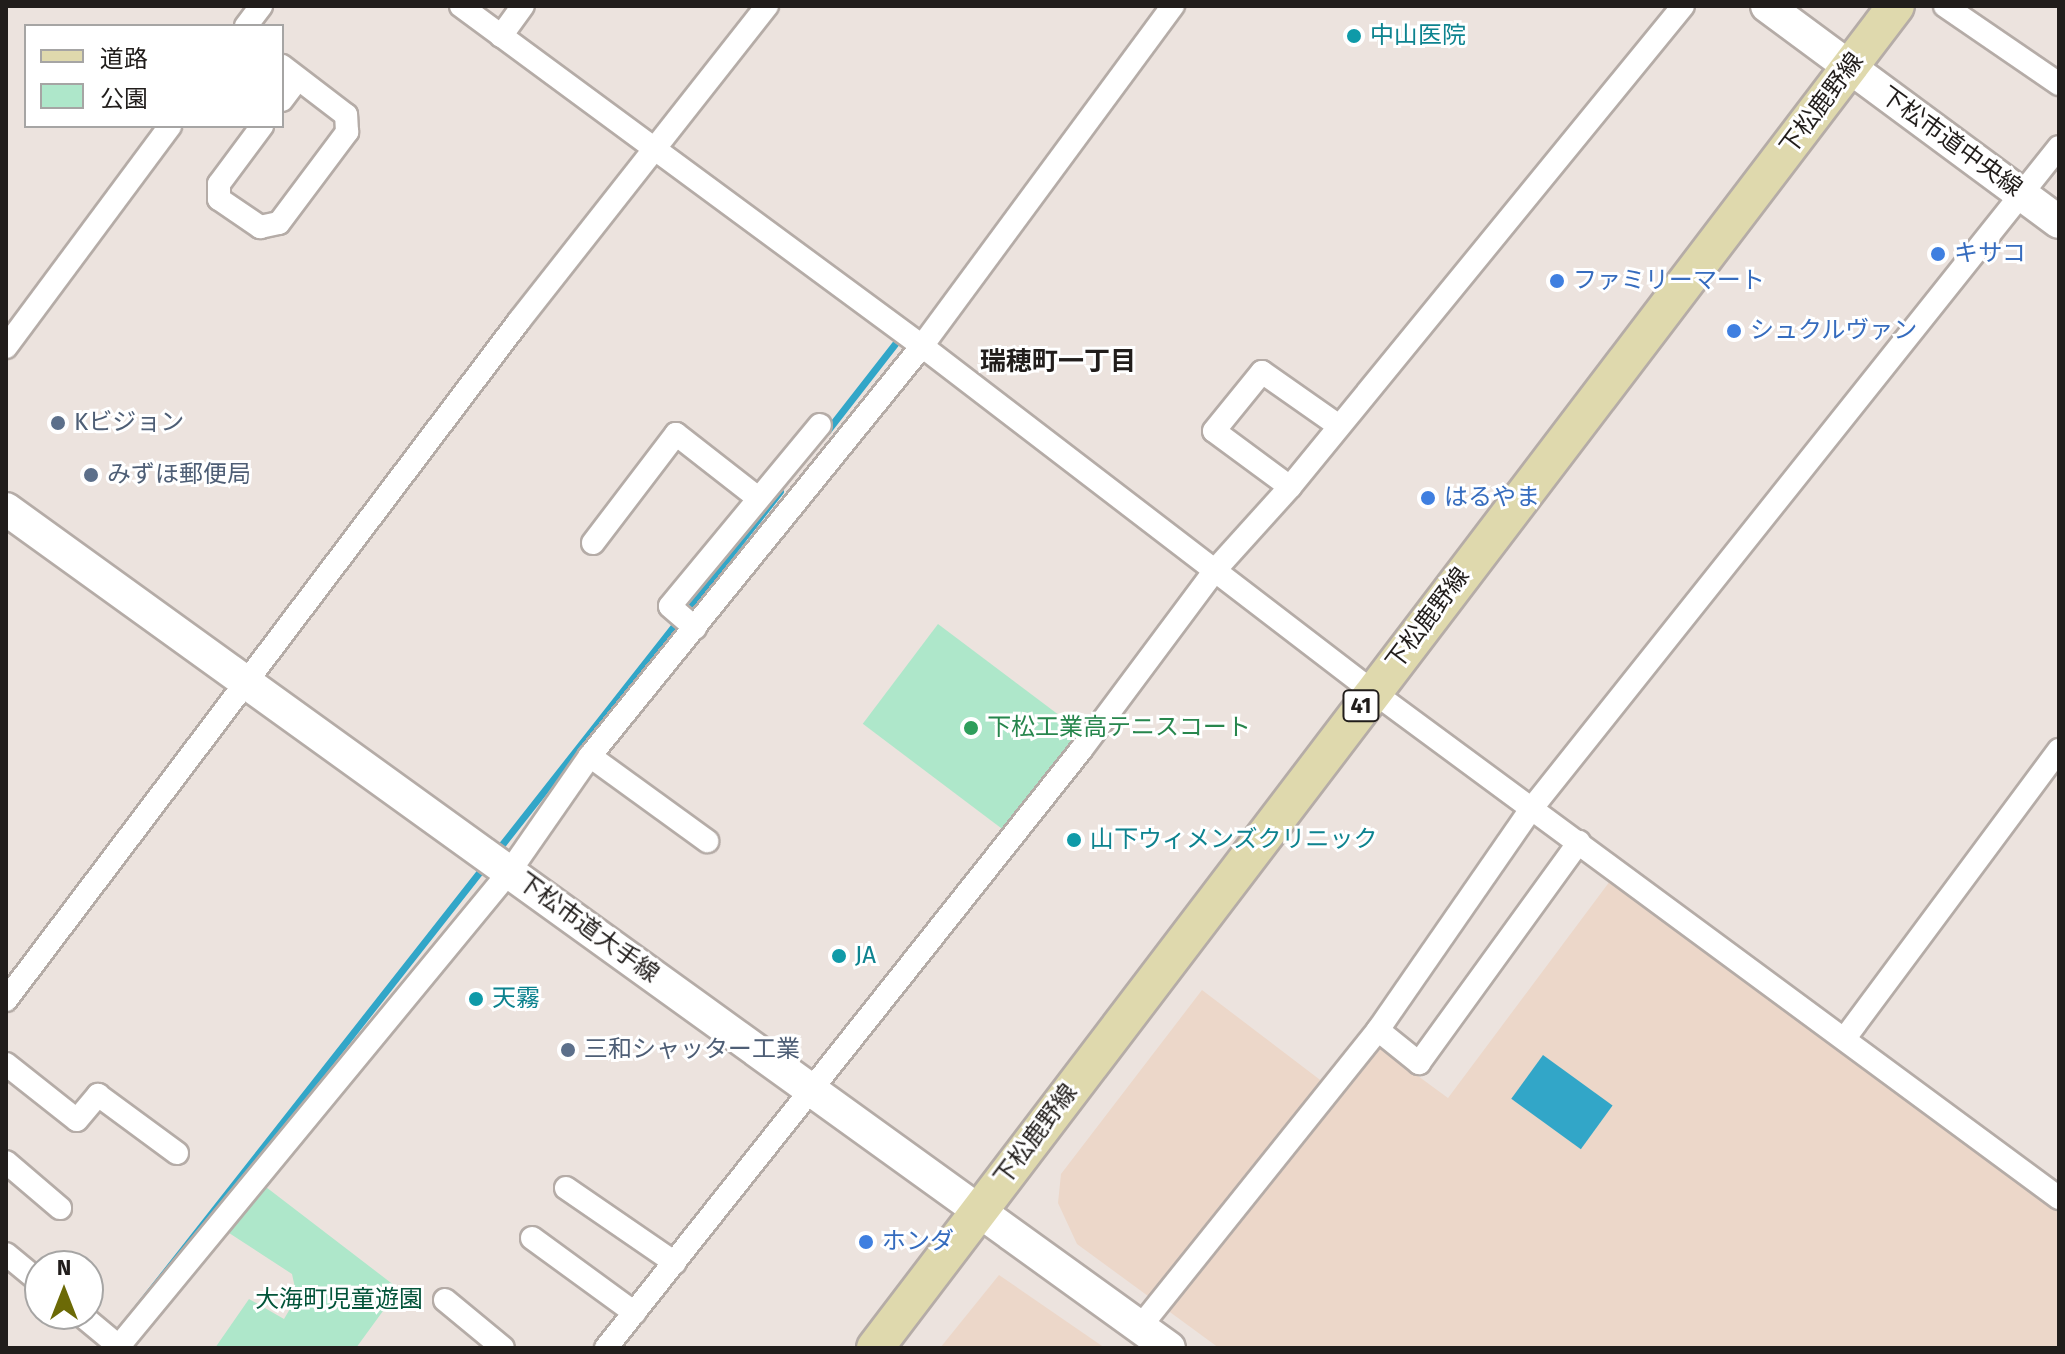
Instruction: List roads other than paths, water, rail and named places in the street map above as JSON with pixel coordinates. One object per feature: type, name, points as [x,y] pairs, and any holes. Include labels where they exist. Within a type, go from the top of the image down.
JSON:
[{"type":"main road","name":"下松鹿野線","points":[[875,1348],[1896,6]]},
{"type":"street","points":[[248,24],[261,6]]},
{"type":"street","points":[[461,6],[922,346],[1372,691],[2059,1198]]},
{"type":"street","points":[[501,36],[523,6]]},
{"type":"street","points":[[6,1000],[653,147],[767,6]]},
{"type":"street","points":[[99,1330],[120,1347],[510,871],[590,756],[922,346],[1173,6]]},
{"type":"street","points":[[606,1348],[1081,750],[1216,569],[1290,487],[1683,6]]},
{"type":"street","name":"下松市道中央線","points":[[1767,6],[2059,222]]},
{"type":"street","points":[[1945,6],[2059,84]]},
{"type":"street","points":[[261,128],[219,184],[219,199],[260,227],[279,223],[347,132],[346,115],[290,72],[284,93]]},
{"type":"street","points":[[6,347],[169,128]]},
{"type":"street","points":[[1140,1327],[1378,1030],[1532,808],[2059,147]]},
{"type":"street","points":[[1290,487],[1214,431],[1262,372],[1339,426]]},
{"type":"street","points":[[695,628],[670,606],[820,425]]},
{"type":"street","points":[[593,543],[676,434],[758,498]]},
{"type":"street","name":"下松市道大手線","points":[[6,509],[1169,1348]]},
{"type":"street","points":[[1845,1038],[2059,750]]},
{"type":"street","points":[[590,756],[707,841]]},
{"type":"street","points":[[1378,1030],[1419,1063],[1579,842]]},
{"type":"street","points":[[6,1064],[77,1120],[98,1095],[177,1153]]},
{"type":"street","points":[[6,1162],[60,1208]]},
{"type":"street","points":[[566,1188],[675,1263]]},
{"type":"street","points":[[532,1238],[635,1313]]},
{"type":"street","points":[[6,1254],[24,1269]]},
{"type":"street","points":[[445,1300],[503,1348]]},
{"type":"water","points":[[1543,1055],[1613,1106],[1581,1149],[1511,1099]]},
{"type":"waterway","points":[[827,431],[897,341]]},
{"type":"waterway","points":[[496,852],[780,491]]},
{"type":"waterway","points":[[132,1314],[485,865]]},
{"type":"place","name":"中山医院","points":[[1354,36]]},
{"type":"place","name":"キサコ","points":[[1938,254]]},
{"type":"place","name":"ファミリーマート","points":[[1557,281]]},
{"type":"place","name":"シュクルヴァン","points":[[1734,331]]},
{"type":"place","name":"Kビジョン","points":[[58,423]]},
{"type":"place","name":"みずほ郵便局","points":[[91,475]]},
{"type":"place","name":"はるやま","points":[[1428,498]]},
{"type":"place","name":"下松工業高テニスコート","points":[[971,728]]},
{"type":"place","name":"山下ウィメンズクリニック","points":[[1074,840]]},
{"type":"place","name":"JA","points":[[839,956]]},
{"type":"place","name":"天霧","points":[[476,999]]},
{"type":"place","name":"三和シャッター工業","points":[[568,1050]]},
{"type":"place","name":"ホンダ","points":[[866,1242]]},
{"type":"district","name":"瑞穂町一丁目","points":[[1058,362]]},
{"type":"park label","name":"大海町児童遊園","points":[[339,1300]]}]
